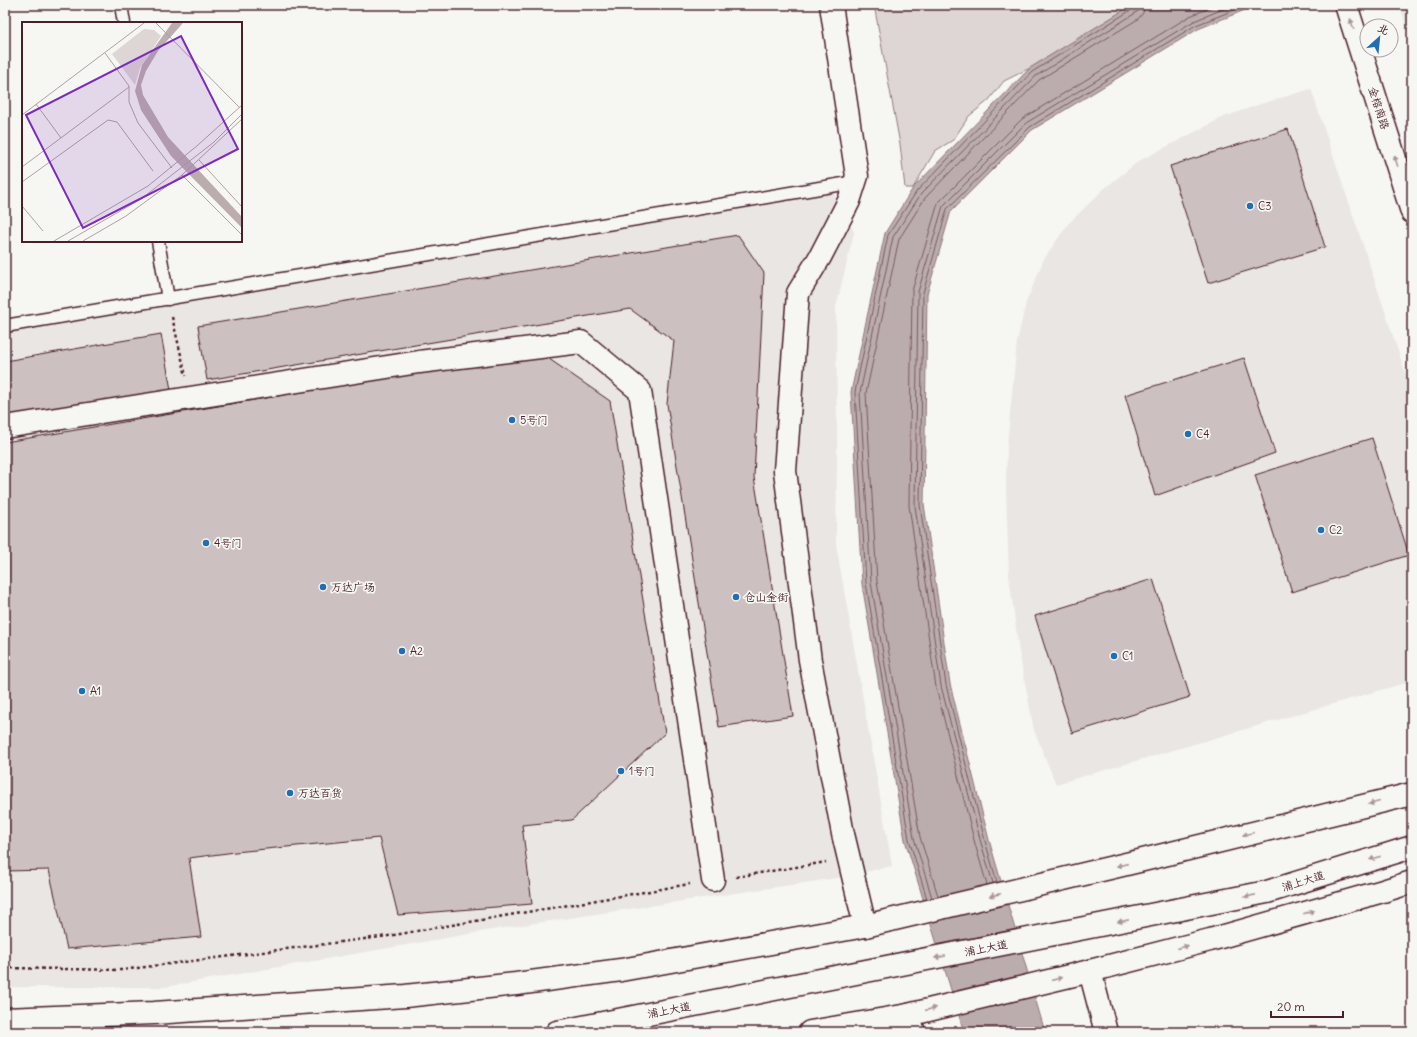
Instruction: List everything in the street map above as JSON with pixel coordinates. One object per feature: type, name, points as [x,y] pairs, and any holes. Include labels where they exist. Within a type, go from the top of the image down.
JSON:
[{"type":"main road","points":[[831,5],[858,176],[849,201],[820,257],[798,293],[785,471],[810,660],[843,834],[865,926]]},
{"type":"main road","name":"金榕南路","points":[[1346,5],[1412,212]]},
{"type":"main road","points":[[5,427],[419,362],[581,342],[640,391],[713,880]]},
{"type":"main road","points":[[5,1019],[154,1013],[397,997],[621,970],[865,926],[1412,794]]},
{"type":"main road","name":"浦上大道","points":[[557,1032],[1267,892],[1412,847]]},
{"type":"main road","points":[[810,1032],[911,1023],[1090,971],[1210,940],[1412,882]]},
{"type":"main road","points":[[1383,891],[1412,887]]},
{"type":"main road","points":[[1090,971],[1106,1032]]},
{"type":"lane","points":[[121,5],[124,22]]},
{"type":"lane","points":[[5,326],[855,182]]},
{"type":"lane","points":[[158,242],[168,299]]},
{"type":"path","points":[[168,299],[191,398]]},
{"type":"path","points":[[5,968],[122,970],[388,936],[713,880],[849,859]]},
{"type":"shaded area","points":[[874,5],[1132,5],[1030,68],[1004,81],[988,101],[969,116],[953,140],[935,151],[913,188],[905,188],[900,144]]},
{"type":"shaded area","points":[[1400,5],[1412,5],[1412,45]]},
{"type":"shaded area","points":[[1311,89],[1412,393],[1412,681],[1056,784],[1034,730],[1019,651],[1009,575],[1006,486],[1007,446],[1017,342],[1026,303],[1043,261],[1068,224],[1105,188],[1139,161],[1224,117]]},
{"type":"shaded area","points":[[827,181],[854,232],[836,307],[836,544],[892,866],[843,877],[503,928],[164,987],[5,987],[5,320]]},
{"type":"water","points":[[1132,5],[1257,5],[1198,29],[1032,130],[951,211],[927,294],[924,504],[950,684],[989,840],[1045,1032],[964,1032],[905,840],[862,584],[851,392],[885,233],[913,188],[1030,68]]},
{"type":"building","points":[[1288,129],[1325,247],[1208,283],[1170,166]]},
{"type":"building","name":"仓山金街","points":[[738,235],[764,273],[754,477],[793,716],[719,727],[667,404],[674,341],[630,309],[207,380],[198,326]]},
{"type":"building","points":[[161,334],[171,390],[5,416],[5,361]]},
{"type":"building","name":"万达广场","points":[[539,352],[610,401],[665,733],[572,820],[522,825],[532,904],[398,915],[379,838],[189,858],[201,937],[67,949],[49,870],[5,871],[5,442]]},
{"type":"building","points":[[1244,358],[1275,453],[1155,496],[1125,395]]},
{"type":"building","points":[[1372,438],[1409,555],[1292,592],[1255,475]]},
{"type":"building","points":[[1153,579],[1190,697],[1072,733],[1035,616]]},
{"type":"place","name":"C3","points":[[1250,206]]},
{"type":"place","name":"5号门","points":[[512,420]]},
{"type":"place","name":"C4","points":[[1188,434]]},
{"type":"place","name":"C2","points":[[1321,530]]},
{"type":"place","name":"4号门","points":[[206,543]]},
{"type":"place","name":"万达广场","points":[[323,587]]},
{"type":"place","name":"仓山金街","points":[[736,597]]},
{"type":"place","name":"A2","points":[[402,651]]},
{"type":"place","name":"C1","points":[[1114,656]]},
{"type":"place","name":"A1","points":[[82,691]]},
{"type":"place","name":"1号门","points":[[621,771]]},
{"type":"place","name":"万达百货","points":[[290,793]]}]
